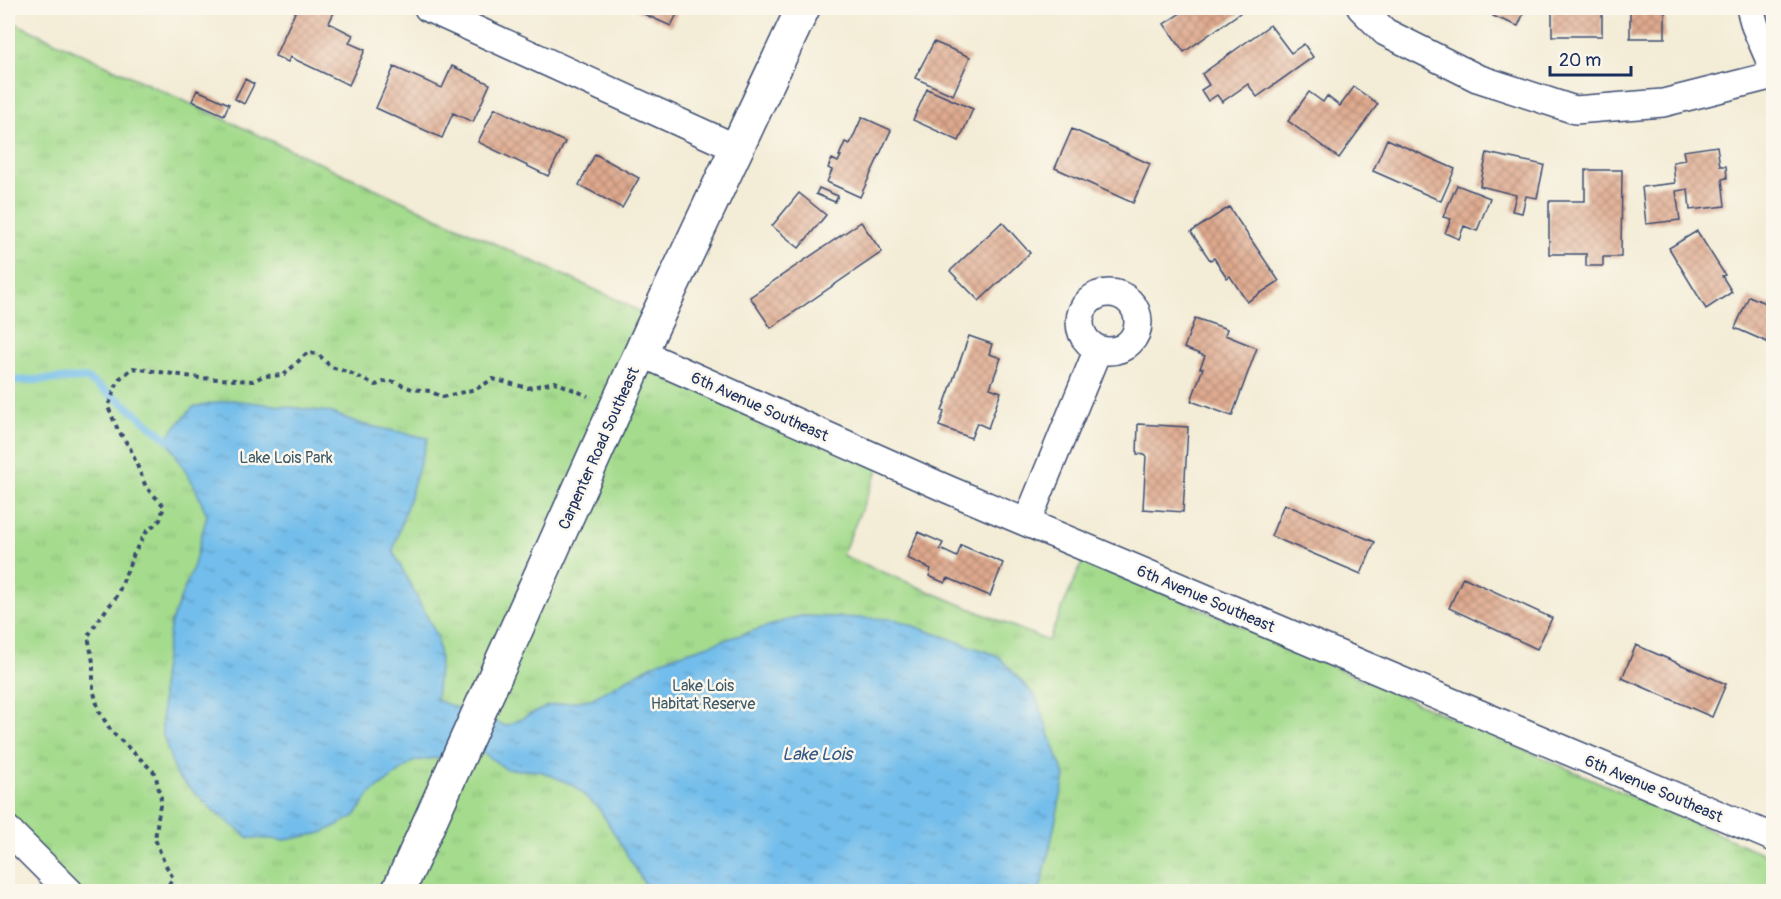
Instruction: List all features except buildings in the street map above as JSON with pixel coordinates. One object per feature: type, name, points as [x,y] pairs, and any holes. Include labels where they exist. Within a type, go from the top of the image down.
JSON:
[{"type":"main road","name":"Carpenter Road Southeast","points":[[398,891],[641,353],[803,8]]},
{"type":"street","points":[[428,8],[736,148]]},
{"type":"street","points":[[1361,8],[1385,32],[1477,78],[1575,110],[1663,103],[1773,75]]},
{"type":"street","points":[[1750,8],[1773,70]]},
{"type":"street","points":[[1027,522],[1098,349]]},
{"type":"street","name":"6th Avenue Southeast","points":[[641,353],[947,489],[1773,838]]},
{"type":"street","points":[[8,830],[70,891]]},
{"type":"path","points":[[164,891],[173,878],[155,839],[161,798],[155,773],[111,731],[99,711],[93,689],[93,662],[88,636],[117,596],[135,551],[147,531],[160,520],[164,506],[146,487],[130,448],[118,430],[108,407],[119,379],[133,368],[200,378],[254,381],[263,376],[284,375],[307,353],[318,354],[331,367],[376,385],[389,380],[411,389],[430,391],[442,397],[476,389],[493,379],[528,388],[555,382],[610,421]]},
{"type":"green space","points":[[8,20],[609,296],[656,320],[646,367],[879,468],[842,555],[1048,641],[1084,558],[1773,858],[1773,891],[70,891],[8,830]]},
{"type":"water","name":"Lake Lois","points":[[232,400],[329,412],[365,425],[428,438],[393,551],[437,636],[440,660],[436,700],[506,726],[548,706],[591,699],[662,660],[800,616],[894,619],[998,656],[1036,697],[1065,777],[1042,883],[1038,891],[649,891],[600,810],[573,785],[540,771],[506,769],[482,752],[414,761],[370,794],[355,816],[322,833],[285,840],[249,838],[215,812],[176,775],[162,732],[162,678],[171,622],[194,565],[207,515],[194,485],[166,438],[193,407]]},
{"type":"waterway","points":[[8,381],[86,378],[123,403],[166,438],[175,442]]},
{"type":"park label","name":"Lake Lois Park","points":[[286,457]]},
{"type":"park label","name":"Lake Lois Habitat Reserve","points":[[703,694]]}]
